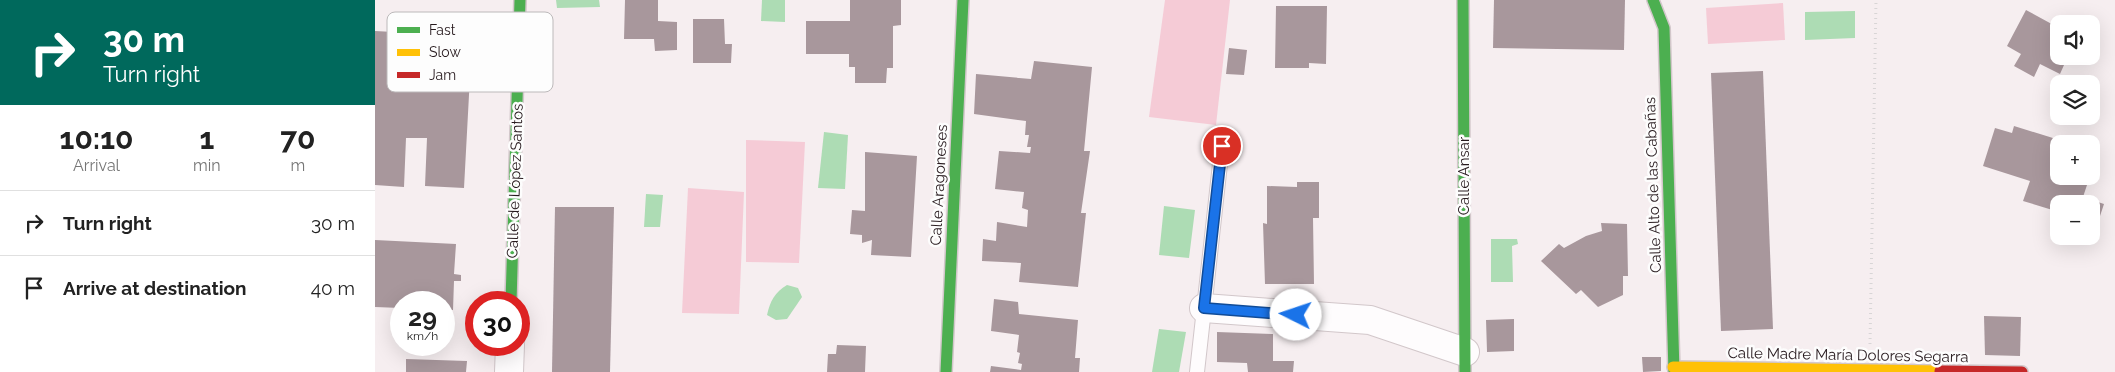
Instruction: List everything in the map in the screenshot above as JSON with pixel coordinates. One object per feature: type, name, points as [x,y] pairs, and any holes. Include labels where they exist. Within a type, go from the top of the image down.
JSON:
[{"type":"street","name":"Calle Aragoneses","points":[[946,372],[963,0]]},
{"type":"street","name":"Calle Ansar","points":[[1204,308],[1370,320],[1465,362],[1463,0]]},
{"type":"street","name":"Calle Alto de las Cabañas","points":[[1653,0],[1664,28],[1674,370]]},
{"type":"street","name":"Calle de López Santos","points":[[511,291],[517,92]]},
{"type":"street","points":[[509,372],[510,356]]},
{"type":"street","name":"Calle Madre María Dolores Segarra","points":[[1674,370],[2022,372]]},
{"type":"lane","points":[[504,0],[520,0]]},
{"type":"lane","points":[[1197,372],[1222,146]]},
{"type":"path","points":[[1869,370],[1876,0]]},
{"type":"shaded area","points":[[556,0],[599,0],[600,7],[557,8]]},
{"type":"shaded area","points":[[762,0],[785,0],[785,22],[761,21]]},
{"type":"shaded area","points":[[1165,0],[1230,0],[1216,125],[1149,117]]},
{"type":"shaded area","points":[[1783,3],[1785,40],[1708,44],[1706,8]]},
{"type":"shaded area","points":[[1855,11],[1855,38],[1805,40],[1805,12]]},
{"type":"shaded area","points":[[824,132],[848,135],[845,189],[818,188]]},
{"type":"shaded area","points":[[746,140],[805,142],[799,263],[746,262]]},
{"type":"shaded area","points":[[688,188],[744,192],[739,314],[682,313]]},
{"type":"shaded area","points":[[646,194],[663,195],[660,227],[644,227]]},
{"type":"shaded area","points":[[1164,206],[1195,210],[1189,258],[1159,255]]},
{"type":"shaded area","points":[[1491,239],[1517,239],[1518,244],[1512,246],[1513,282],[1491,282]]},
{"type":"shaded area","points":[[787,285],[798,288],[802,297],[787,319],[776,320],[767,315],[768,310],[776,294]]},
{"type":"shaded area","points":[[1159,329],[1186,332],[1179,372],[1152,372]]},
{"type":"building","points":[[625,0],[658,0],[658,21],[677,22],[677,50],[655,51],[654,39],[624,39]]},
{"type":"building","points":[[850,0],[901,0],[901,25],[893,26],[893,68],[887,68],[886,83],[855,83],[855,67],[849,67],[849,54],[806,54],[806,21],[850,21]]},
{"type":"building","points":[[1494,0],[1625,0],[1624,50],[1493,48]]},
{"type":"building","points":[[1276,6],[1327,6],[1326,64],[1309,63],[1309,68],[1275,68]]},
{"type":"building","points":[[2026,10],[2050,23],[2050,65],[2064,65],[2060,74],[2040,64],[2034,77],[2014,66],[2021,54],[2007,46]]},
{"type":"building","points":[[693,19],[724,19],[725,44],[732,44],[731,63],[693,63]]},
{"type":"building","points":[[375,31],[387,32],[387,92],[469,92],[464,188],[425,186],[427,138],[406,138],[404,187],[375,185]]},
{"type":"building","points":[[1229,48],[1247,50],[1244,75],[1226,74]]},
{"type":"building","points":[[1034,61],[1092,67],[1084,151],[1090,151],[1081,213],[1086,213],[1078,287],[1019,282],[1021,263],[982,261],[983,239],[996,241],[997,222],[1027,227],[1028,210],[1022,208],[1024,192],[995,189],[999,151],[1030,153],[1031,147],[1027,147],[1029,135],[1025,135],[1026,121],[974,114],[976,74],[1031,79]]},
{"type":"building","points":[[1763,71],[1773,329],[1721,331],[1711,73]]},
{"type":"building","points":[[2014,126],[2050,137],[2050,185],[2087,185],[2084,195],[2050,195],[2050,209],[2023,201],[2030,181],[1983,166],[1995,128],[2012,133]]},
{"type":"building","points":[[865,152],[917,156],[911,257],[871,255],[872,240],[862,243],[862,235],[850,234],[852,210],[865,211]]},
{"type":"building","points":[[1297,182],[1319,182],[1319,218],[1313,218],[1314,284],[1265,284],[1263,223],[1267,224],[1267,186],[1297,187]]},
{"type":"building","points":[[2100,203],[2104,204],[2100,216]]},
{"type":"building","points":[[555,207],[614,207],[610,372],[552,372]]},
{"type":"building","points":[[1601,223],[1627,224],[1628,276],[1623,276],[1623,295],[1598,307],[1581,290],[1576,294],[1541,261],[1559,244],[1564,248],[1586,236],[1602,231]]},
{"type":"building","points":[[375,240],[456,244],[454,274],[461,275],[461,281],[454,281],[454,291],[390,291],[390,308],[375,307]]},
{"type":"building","points":[[994,299],[1018,302],[1019,314],[1078,320],[1075,358],[1080,358],[1079,372],[990,372],[991,366],[1021,370],[1022,364],[1018,363],[1020,353],[1017,352],[1019,335],[991,331]]},
{"type":"building","points":[[1984,316],[2021,317],[2020,356],[1985,355]]},
{"type":"building","points":[[1514,319],[1514,351],[1487,352],[1486,320]]},
{"type":"building","points":[[1217,332],[1273,334],[1273,361],[1294,361],[1293,372],[1248,372],[1247,363],[1217,362]]},
{"type":"building","points":[[837,345],[866,346],[865,372],[827,372],[828,354],[836,354]]},
{"type":"building","points":[[1642,357],[1661,357],[1661,371],[1643,372]]},
{"type":"building","points":[[406,359],[467,361],[466,372],[406,372]]},
{"type":"traffic: fast","points":[[520,0],[520,12]]},
{"type":"traffic: fast","points":[[946,372],[963,0]]},
{"type":"traffic: fast","points":[[1463,0],[1465,372]]},
{"type":"traffic: fast","points":[[1653,0],[1664,28],[1674,372]]},
{"type":"traffic: fast","points":[[511,291],[517,92]]},
{"type":"traffic: slow","points":[[1673,367],[1940,371]]},
{"type":"traffic: jam","points":[[1940,371],[2022,372]]},
{"type":"route","points":[[1222,146],[1204,308],[1296,315]]}]
